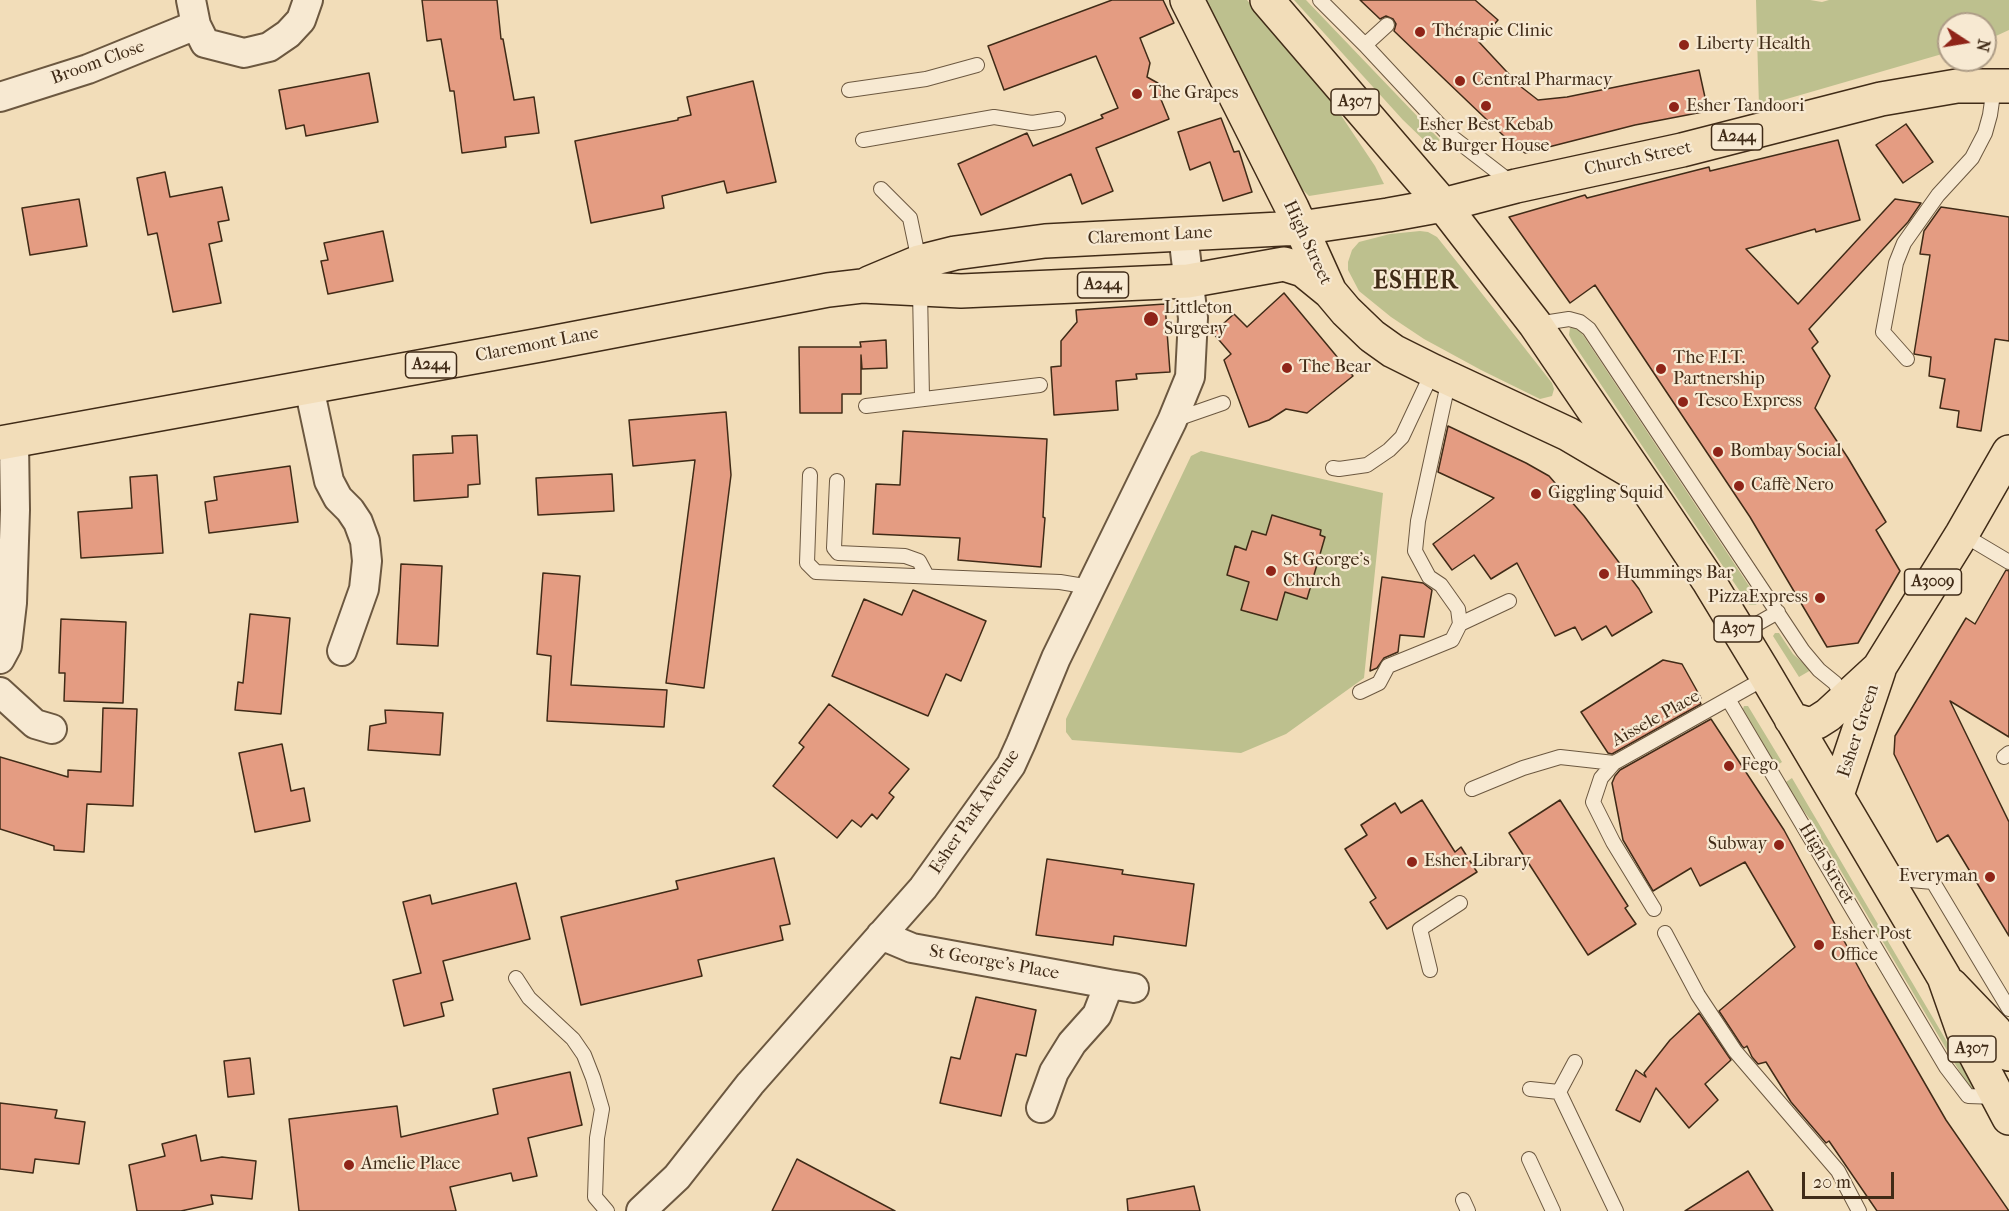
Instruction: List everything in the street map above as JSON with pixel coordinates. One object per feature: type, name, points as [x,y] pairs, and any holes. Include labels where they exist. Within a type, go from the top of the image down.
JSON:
[{"type":"main road","name":"High Street","points":[[1187,0],[1330,292],[1346,311],[1371,336],[1393,351],[1568,434],[1638,475]]},
{"type":"main road","name":"High Street","points":[[1267,0],[1443,205],[1535,324],[1708,580],[1944,977],[1963,1031],[2003,1107]]},
{"type":"main road","name":"Church Street","points":[[1443,205],[1516,186],[1682,150],[1881,99],[1957,86],[2005,87]]},
{"type":"main road","name":"Claremont Lane","points":[[7,443],[828,290],[920,276],[956,254],[1045,241],[1300,228],[1443,205]]},
{"type":"main road","name":"Claremont Lane","points":[[920,276],[961,291],[1188,281],[1284,264],[1303,270],[1330,292]]},
{"type":"main road","name":"Esher Green","points":[[1837,795],[1879,668],[1962,534],[1997,486],[2009,452]]},
{"type":"main road","name":"Esher Green","points":[[1791,719],[1808,723],[1817,722],[1842,703],[1879,668]]},
{"type":"main road","name":"High Street","points":[[1944,977],[2006,1029]]},
{"type":"street","name":"Broom Close","points":[[0,97],[88,69],[193,13],[206,43],[244,53],[269,47],[288,34],[301,20],[308,0]]},
{"type":"street","name":"Esher Park Avenue","points":[[656,1207],[750,1084],[923,888],[1011,765],[1056,658],[1172,421],[1190,376],[1193,318],[1183,234]]},
{"type":"street","points":[[309,387],[329,481],[338,498],[358,522],[365,541],[367,561],[364,589],[342,651]]},
{"type":"street","points":[[0,659],[6,646],[12,603],[15,510],[7,443]]},
{"type":"street","points":[[0,693],[35,724],[52,729]]},
{"type":"street","name":"St George's Place","points":[[881,935],[912,948],[1122,986],[1072,1043],[1054,1072],[1041,1108]]},
{"type":"lane","points":[[1320,0],[1447,134],[1516,186]]},
{"type":"lane","points":[[1365,45],[1387,25]]},
{"type":"lane","points":[[849,90],[926,79],[977,65]]},
{"type":"lane","points":[[1906,359],[1883,332],[1896,263],[1904,243],[1938,195],[1972,158],[2005,87]]},
{"type":"lane","points":[[863,140],[994,117],[1032,123],[1059,118]]},
{"type":"lane","points":[[881,189],[910,218],[920,276],[922,399]]},
{"type":"lane","points":[[1535,324],[1569,319],[1580,322],[1589,329],[1808,657],[1835,683],[1842,703]]},
{"type":"lane","points":[[1333,468],[1367,465],[1389,450],[1402,437],[1441,375]]},
{"type":"lane","points":[[1360,692],[1379,683],[1388,666],[1452,640],[1460,624],[1458,609],[1441,585],[1429,577],[1415,551],[1441,375]]},
{"type":"lane","points":[[866,406],[1040,385]]},
{"type":"lane","points":[[1172,421],[1222,403]]},
{"type":"lane","points":[[810,475],[807,563],[816,572],[1060,582],[1090,586]]},
{"type":"lane","points":[[837,481],[834,548],[838,553],[905,556],[919,561],[927,576]]},
{"type":"lane","points":[[1962,534],[2009,562]]},
{"type":"lane","points":[[1460,624],[1509,601]]},
{"type":"lane","points":[[1741,633],[1778,612]]},
{"type":"lane","name":"Aissele Place","points":[[1654,909],[1612,842],[1593,802],[1601,778],[1614,763],[1767,677]]},
{"type":"lane","name":"High Street","points":[[1728,699],[1946,1067],[1968,1096],[2003,1107]]},
{"type":"lane","points":[[1472,789],[1524,768],[1560,757],[1614,763]]},
{"type":"lane","name":"High Street","points":[[1886,878],[1933,882],[2006,1029]]},
{"type":"lane","points":[[1430,970],[1420,929],[1460,903]]},
{"type":"lane","points":[[1665,933],[1698,995],[1735,1051],[1838,1171],[1859,1211]]},
{"type":"lane","points":[[516,978],[529,998],[573,1040],[584,1055],[593,1078],[602,1109],[597,1138],[596,1197],[607,1211]]},
{"type":"lane","points":[[1559,1092],[1575,1062]]},
{"type":"lane","points":[[1530,1089],[1559,1092]]},
{"type":"lane","points":[[1559,1092],[1616,1211]]},
{"type":"lane","points":[[1529,1159],[1553,1211]]},
{"type":"green space","points":[[1207,0],[1247,0],[1318,81],[1375,166],[1384,184],[1309,196],[1303,190],[1293,176]]},
{"type":"green space","points":[[1294,0],[1306,0],[1440,140],[1431,147],[1403,120]]},
{"type":"green space","points":[[1756,0],[1822,2],[1829,0],[2009,0],[2009,30],[1997,36],[1997,12],[1937,12],[1937,55],[1759,107]]},
{"type":"green space","points":[[1420,231],[1437,237],[1552,383],[1554,389],[1552,396],[1540,399],[1424,339],[1391,317],[1359,291],[1348,270],[1348,262],[1352,250],[1359,242],[1390,234]]},
{"type":"green space","points":[[1570,328],[1581,332],[1759,601],[1756,605],[1749,605],[1573,343],[1569,335]]},
{"type":"green space","points":[[1201,451],[1383,493],[1364,678],[1286,734],[1241,753],[1072,740],[1066,732],[1066,719],[1191,456]]},
{"type":"green space","points":[[1779,633],[1793,654],[1811,670],[1799,677],[1773,636]]},
{"type":"green space","points":[[1744,706],[1748,706],[1782,762],[1776,766],[1743,709]]},
{"type":"green space","points":[[1792,778],[1974,1090],[1970,1089],[1786,782]]},
{"type":"building","points":[[422,0],[497,0],[501,39],[503,39],[514,100],[534,97],[539,133],[505,137],[506,147],[462,153],[454,91],[450,91],[441,39],[427,41]]},
{"type":"building","points":[[1112,0],[1163,0],[1174,23],[1140,38],[1150,63],[1147,77],[1165,87],[1160,97],[1169,119],[1096,148],[1113,191],[1082,204],[1071,174],[981,215],[958,164],[1027,133],[1033,146],[1103,118],[1101,115],[1118,108],[1096,56],[1004,90],[988,46]]},
{"type":"building","points":[[1360,0],[1475,0],[1498,20],[1479,42],[1520,86],[1538,100],[1567,97],[1699,70],[1708,111],[1635,125],[1525,153],[1508,140],[1394,31],[1396,24],[1393,19],[1386,16],[1380,19]]},
{"type":"building","points":[[369,73],[378,122],[306,136],[304,125],[286,129],[279,90]]},
{"type":"building","points":[[753,81],[776,182],[727,193],[724,181],[662,196],[664,208],[591,223],[575,141],[678,120],[678,118],[691,115],[687,97]]},
{"type":"building","points":[[1221,118],[1234,152],[1239,151],[1252,192],[1223,201],[1210,162],[1190,170],[1178,132]]},
{"type":"building","points":[[1906,124],[1933,162],[1903,183],[1876,145]]},
{"type":"building","points":[[1838,140],[1860,220],[1816,232],[1815,229],[1746,249],[1798,304],[1895,199],[1921,203],[1908,222],[1809,329],[1818,342],[1812,348],[1830,376],[1815,408],[1886,522],[1876,530],[1900,571],[1858,643],[1827,647],[1750,517],[1595,285],[1570,303],[1509,217],[1585,195],[1587,198],[1709,167],[1710,171]]},
{"type":"building","points":[[165,172],[170,197],[222,187],[229,220],[218,222],[222,241],[209,244],[221,303],[173,312],[157,233],[148,235],[137,178]]},
{"type":"building","points":[[79,199],[87,246],[30,255],[22,208]]},
{"type":"building","points":[[1941,207],[2009,217],[2009,341],[1995,339],[1981,431],[1957,427],[1959,411],[1940,408],[1945,379],[1929,376],[1931,357],[1914,354],[1930,255],[1920,254],[1924,231]]},
{"type":"building","points":[[383,231],[393,281],[328,294],[321,261],[328,260],[324,243]]},
{"type":"building","name":"The Bear","points":[[1284,293],[1353,376],[1307,413],[1286,409],[1269,420],[1249,427],[1224,360],[1231,354],[1213,333],[1234,314],[1247,327]]},
{"type":"building","points":[[1165,304],[1170,372],[1136,374],[1137,379],[1116,381],[1118,410],[1054,415],[1051,367],[1061,366],[1061,341],[1077,322],[1076,310]]},
{"type":"building","points":[[886,340],[887,368],[862,369],[861,355],[861,394],[842,394],[842,413],[800,413],[799,347],[861,347],[860,342]]},
{"type":"building","points":[[726,412],[731,475],[704,688],[666,683],[695,460],[633,466],[629,420]]},
{"type":"building","points":[[1448,426],[1549,476],[1584,516],[1639,589],[1652,612],[1612,636],[1606,626],[1582,640],[1575,627],[1555,636],[1517,563],[1491,579],[1474,555],[1452,570],[1433,544],[1494,498],[1438,472]]},
{"type":"building","points":[[903,431],[1047,439],[1041,567],[958,560],[960,538],[873,534],[876,484],[900,485]]},
{"type":"building","points":[[477,435],[480,484],[468,485],[468,497],[414,501],[413,455],[453,453],[452,436]]},
{"type":"building","points":[[290,466],[298,522],[209,533],[205,502],[217,500],[214,477]]},
{"type":"building","points":[[612,474],[614,511],[538,515],[536,478]]},
{"type":"building","points":[[157,475],[163,553],[81,558],[78,512],[132,508],[130,477]]},
{"type":"building","name":"St George's Church","points":[[1272,515],[1321,530],[1320,535],[1325,537],[1307,599],[1285,592],[1277,620],[1241,610],[1249,582],[1227,575],[1235,546],[1246,550],[1252,531],[1266,535]]},
{"type":"building","points":[[401,564],[442,566],[438,646],[397,644]]},
{"type":"building","points":[[2006,570],[2009,571],[2009,737],[1950,701],[2009,822],[2009,936],[1948,835],[1937,842],[1894,754],[1895,736],[1966,618],[1975,624]]},
{"type":"building","points":[[543,573],[580,576],[571,685],[667,690],[664,727],[547,721],[551,656],[537,654]]},
{"type":"building","points":[[1382,577],[1423,583],[1432,590],[1424,637],[1400,635],[1398,652],[1384,658],[1377,668],[1370,671]]},
{"type":"building","points":[[913,590],[986,621],[961,681],[946,674],[928,716],[832,676],[864,599],[902,615]]},
{"type":"building","points":[[250,614],[290,618],[281,714],[235,710],[238,682],[243,683]]},
{"type":"building","points":[[61,619],[126,622],[123,703],[64,701],[65,673],[59,673]]},
{"type":"building","points":[[1663,660],[1682,664],[1701,698],[1699,700],[1701,704],[1612,754],[1608,753],[1581,712]]},
{"type":"building","points":[[829,704],[909,769],[889,793],[894,797],[877,819],[872,814],[861,827],[852,820],[837,838],[773,786],[804,747],[799,743]]},
{"type":"building","points":[[103,708],[137,709],[133,806],[87,804],[84,852],[54,850],[54,846],[0,829],[0,757],[68,777],[68,770],[101,772]]},
{"type":"building","points":[[385,710],[443,713],[440,755],[368,750],[370,726],[386,723]]},
{"type":"building","points":[[1711,719],[1784,830],[1868,985],[1946,1120],[2009,1211],[1877,1211],[1829,1141],[1826,1143],[1791,1102],[1766,1062],[1758,1064],[1747,1046],[1744,1048],[1742,1046],[1719,1011],[1795,947],[1745,862],[1700,886],[1691,868],[1653,891],[1623,840],[1612,783],[1620,770]]},
{"type":"building","points":[[282,744],[291,791],[304,788],[310,821],[255,832],[239,753]]},
{"type":"building","name":"Esher Library","points":[[1422,800],[1455,852],[1461,847],[1477,872],[1387,929],[1370,902],[1376,898],[1345,849],[1367,835],[1361,825],[1395,803],[1401,813]]},
{"type":"building","points":[[1560,800],[1628,906],[1625,908],[1636,924],[1588,955],[1509,833]]},
{"type":"building","points":[[774,858],[790,924],[780,926],[783,940],[698,960],[702,976],[581,1005],[561,917],[678,889],[676,881]]},
{"type":"building","points":[[1047,859],[1123,870],[1122,874],[1194,884],[1186,946],[1114,936],[1113,945],[1036,935]]},
{"type":"building","points":[[516,883],[530,939],[443,961],[453,1000],[441,1003],[444,1016],[404,1026],[393,980],[421,973],[403,902],[430,895],[432,904]]},
{"type":"building","points":[[976,997],[1036,1010],[1026,1056],[1016,1054],[1001,1116],[940,1103],[951,1057],[960,1059]]},
{"type":"building","points":[[1699,1013],[1731,1060],[1705,1084],[1718,1100],[1689,1128],[1656,1088],[1640,1122],[1616,1110],[1636,1070],[1646,1077],[1644,1073],[1670,1040]]},
{"type":"building","points":[[250,1058],[254,1094],[228,1097],[224,1061]]},
{"type":"building","points":[[570,1072],[582,1125],[528,1138],[537,1176],[513,1181],[511,1173],[450,1187],[456,1211],[299,1211],[289,1119],[397,1106],[401,1137],[498,1114],[493,1089]]},
{"type":"building","points":[[0,1103],[57,1110],[55,1118],[85,1122],[79,1164],[35,1159],[33,1173],[0,1169]]},
{"type":"building","points":[[196,1135],[201,1161],[222,1157],[256,1161],[252,1199],[211,1195],[213,1204],[181,1211],[137,1211],[129,1165],[165,1156],[162,1144]]},
{"type":"building","points":[[797,1159],[831,1177],[895,1211],[772,1211]]},
{"type":"building","points":[[1748,1171],[1773,1211],[1685,1211]]},
{"type":"building","points":[[1194,1186],[1200,1211],[1128,1211],[1127,1199]]},
{"type":"place","name":"Thérapie Clinic","points":[[1420,32]]},
{"type":"place","name":"Liberty Health","points":[[1684,45]]},
{"type":"place","name":"Central Pharmacy","points":[[1460,81]]},
{"type":"place","name":"The Grapes","points":[[1137,94]]},
{"type":"place","name":"Esher Best Kebab & Burger House","points":[[1486,106]]},
{"type":"place","name":"Esher Tandoori","points":[[1674,107]]},
{"type":"place","name":"Littleton Surgery","points":[[1151,319]]},
{"type":"place","name":"The Bear","points":[[1287,368]]},
{"type":"place","name":"The F.I.T. Partnership","points":[[1661,369]]},
{"type":"place","name":"Tesco Express","points":[[1683,402]]},
{"type":"place","name":"Bombay Social","points":[[1718,452]]},
{"type":"place","name":"Caffè Nero","points":[[1739,486]]},
{"type":"place","name":"Giggling Squid","points":[[1536,494]]},
{"type":"place","name":"St George's Church","points":[[1271,571]]},
{"type":"place","name":"Hummings Bar","points":[[1604,574]]},
{"type":"place","name":"PizzaExpress","points":[[1820,598]]},
{"type":"place","name":"Fego","points":[[1729,766]]},
{"type":"place","name":"Subway","points":[[1779,845]]},
{"type":"place","name":"Esher Library","points":[[1412,862]]},
{"type":"place","name":"Everyman","points":[[1990,877]]},
{"type":"place","name":"Esher Post Office","points":[[1819,945]]},
{"type":"place","name":"Amelie Place","points":[[349,1165]]},
{"type":"district","name":"ESHER","points":[[1416,282]]}]
